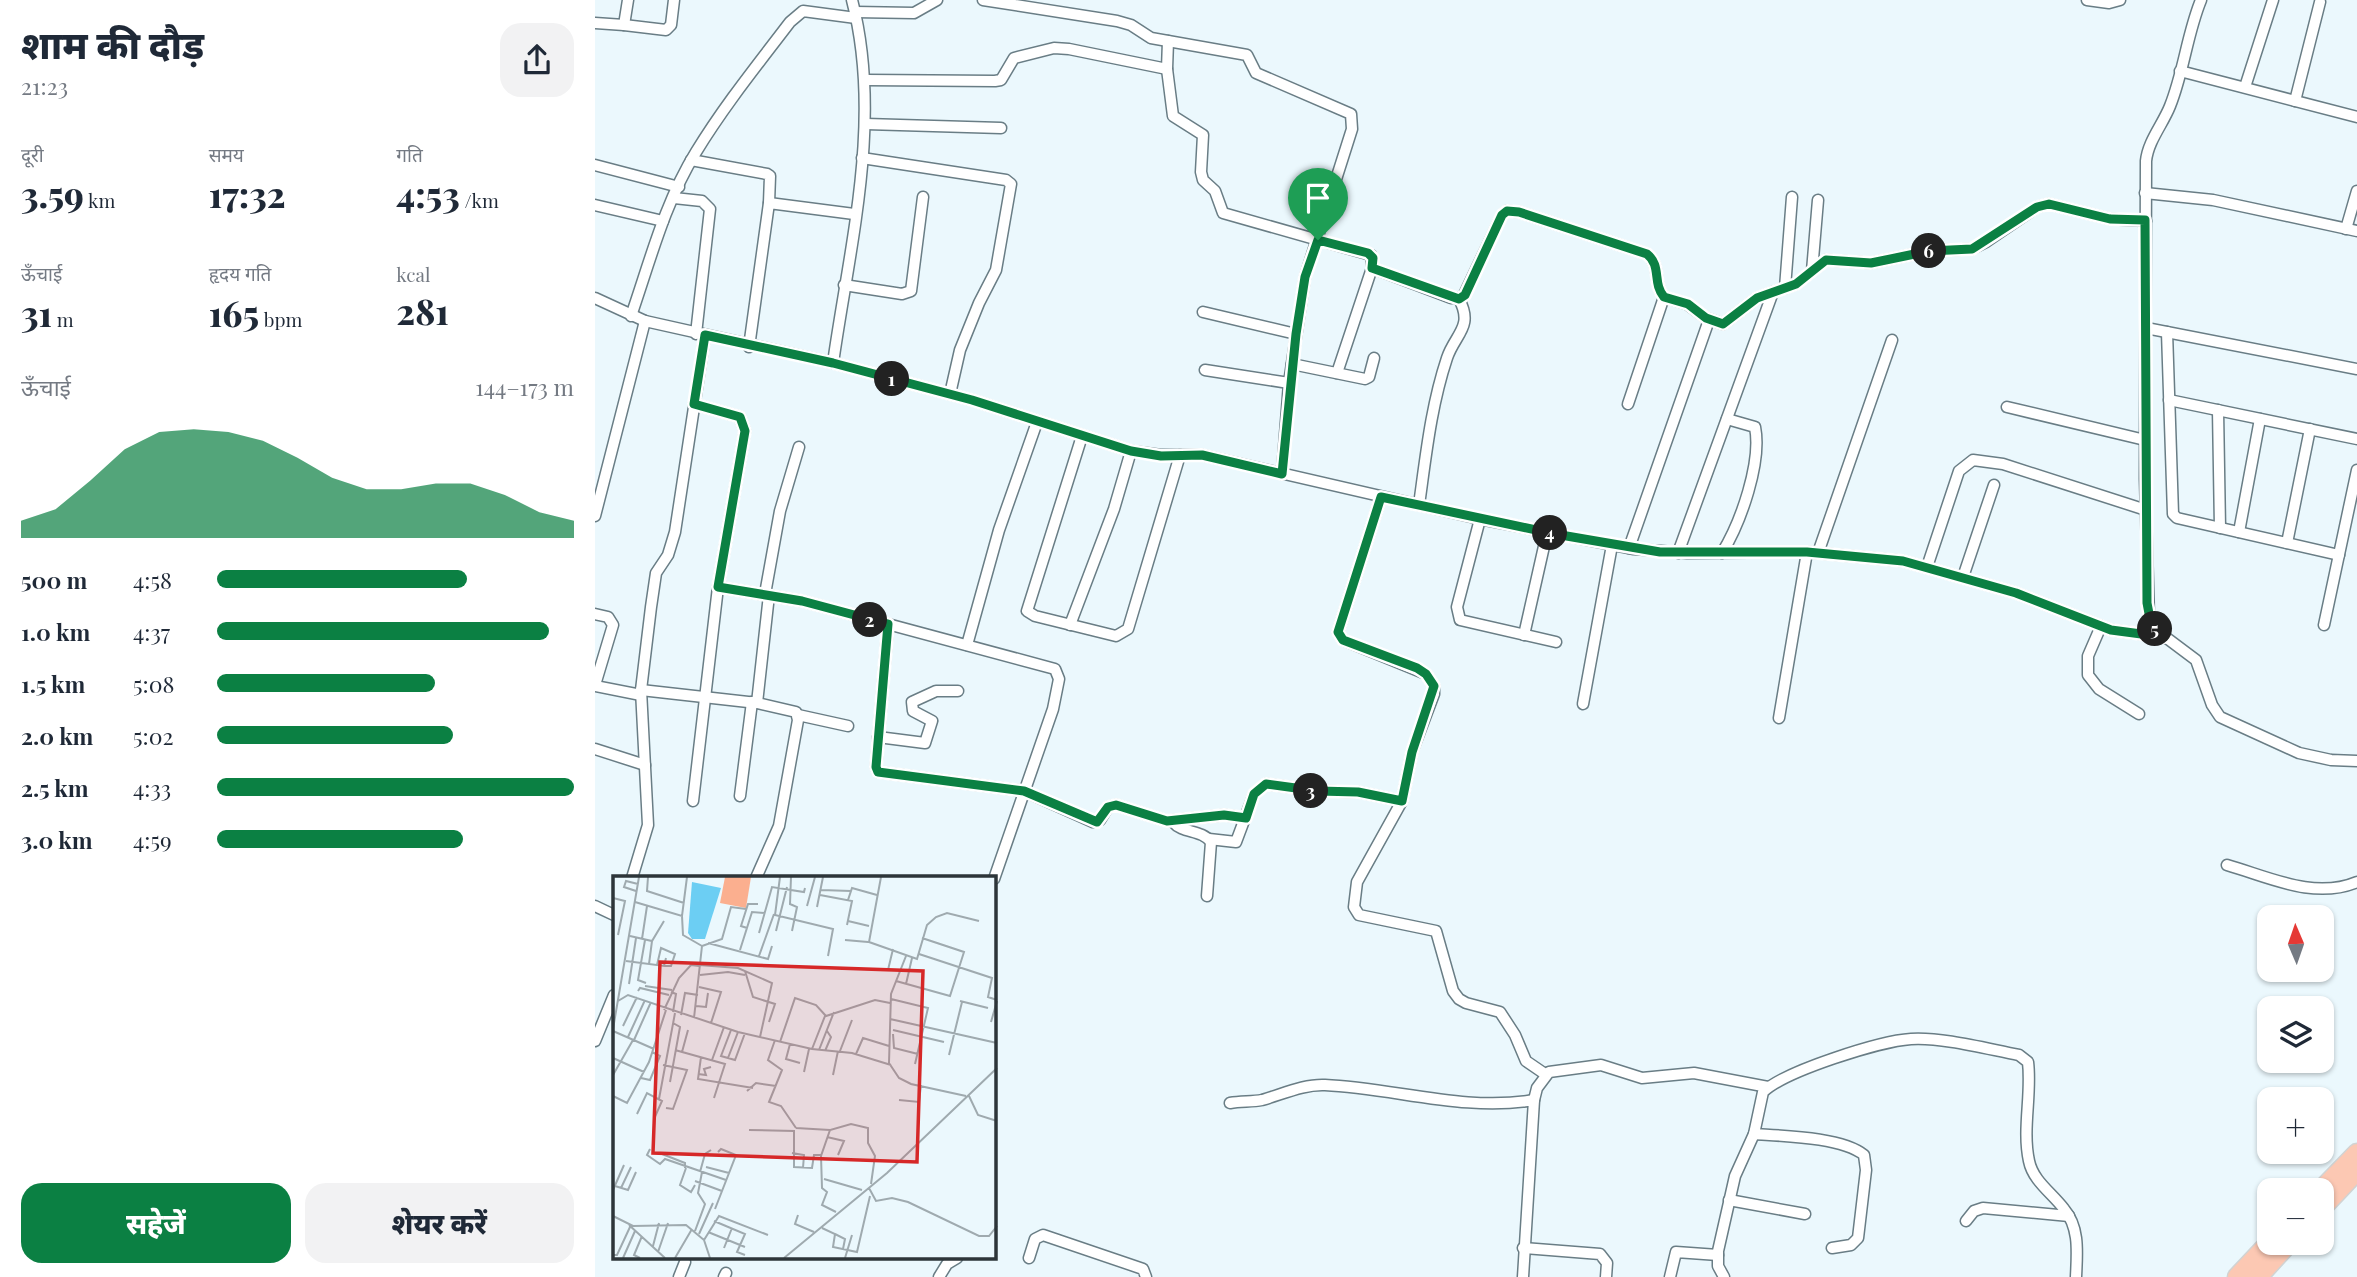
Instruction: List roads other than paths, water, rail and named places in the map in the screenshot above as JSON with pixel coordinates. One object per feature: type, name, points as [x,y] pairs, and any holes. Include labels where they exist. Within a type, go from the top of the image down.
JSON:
[{"type":"highway","points":[[2333,1178],[2357,1153]]},
{"type":"highway","points":[[2334,1195],[2357,1171]]},
{"type":"highway","points":[[2237,1277],[2258,1255]]},
{"type":"highway","points":[[2258,1277],[2278,1255]]},
{"type":"street","points":[[624,25],[628,0]]},
{"type":"street","points":[[595,23],[667,30],[671,25],[674,0]]},
{"type":"street","points":[[833,363],[866,124],[866,80],[852,0]]},
{"type":"street","points":[[631,316],[663,221],[691,160],[727,104],[790,22],[803,11],[811,10],[856,15],[913,13],[937,0]]},
{"type":"street","points":[[983,0],[1117,21],[1131,25],[1151,37],[1247,55],[1253,70],[1261,76],[1351,114],[1352,129],[1305,277],[1289,383],[1282,474]]},
{"type":"street","points":[[2087,0],[2109,3],[2120,0]]},
{"type":"street","points":[[2201,0],[2187,35],[2171,104],[2147,153],[2145,440],[2148,612],[2151,624],[2196,660],[2212,705],[2220,717],[2299,754],[2331,760],[2357,761]]},
{"type":"street","points":[[2245,88],[2273,0]]},
{"type":"street","points":[[2295,101],[2320,2]]},
{"type":"street","points":[[1168,41],[1167,69],[1173,116],[1203,135],[1203,180],[1215,191],[1223,213],[1368,253],[1373,258],[1337,373]]},
{"type":"street","points":[[866,80],[995,82],[1001,80],[1014,58],[1054,48],[1167,69]]},
{"type":"street","points":[[2180,71],[2357,117]]},
{"type":"street","points":[[866,124],[1001,128]]},
{"type":"street","points":[[862,159],[1006,180],[1010,184],[996,270],[979,303],[960,351],[950,394]]},
{"type":"street","points":[[691,160],[769,176],[768,203],[749,347]]},
{"type":"street","points":[[595,165],[679,187]]},
{"type":"street","points":[[2145,192],[2213,200],[2352,230],[2357,191]]},
{"type":"street","points":[[844,285],[902,294],[911,291],[923,197]]},
{"type":"street","points":[[1785,288],[1792,197]]},
{"type":"street","points":[[633,876],[648,825],[641,693],[655,579],[675,532],[694,404],[710,209],[702,201],[674,198]]},
{"type":"street","points":[[1812,271],[1818,200]]},
{"type":"street","points":[[768,203],[854,214]]},
{"type":"street","points":[[595,205],[663,221]]},
{"type":"street","points":[[1459,299],[1465,295],[1502,215],[1513,211],[1647,254],[1657,265],[1657,286],[1664,297],[1688,304],[1709,320],[1726,322],[1757,298],[1785,288],[1826,260],[1871,263],[1929,251],[1972,249],[2042,205],[2064,207],[2110,219],[2145,220]]},
{"type":"street","points":[[1372,268],[1459,299],[1463,307],[1463,329],[1448,355],[1436,397],[1419,505]]},
{"type":"street","points":[[1678,553],[1773,292]]},
{"type":"street","points":[[1628,404],[1664,297]]},
{"type":"street","points":[[595,298],[645,321],[749,347],[833,363],[950,394],[1131,451],[1202,455],[1480,519],[1629,548],[1678,553],[1813,553],[1875,557],[1927,567],[2016,593],[2126,634],[2164,637]]},
{"type":"street","points":[[1203,312],[1296,334]]},
{"type":"street","points":[[1629,548],[1709,320]]},
{"type":"street","points":[[595,516],[645,321]]},
{"type":"street","points":[[2145,328],[2357,369]]},
{"type":"street","points":[[2167,332],[2173,514],[2177,518],[2339,555]]},
{"type":"street","points":[[1779,718],[1813,553],[1892,340]]},
{"type":"street","points":[[1292,364],[1365,379],[1369,377],[1374,358]]},
{"type":"street","points":[[1205,370],[1289,383]]},
{"type":"street","points":[[2169,400],[2357,439]]},
{"type":"street","points":[[693,801],[718,587],[745,425],[740,417],[694,404]]},
{"type":"street","points":[[2007,407],[2145,440]]},
{"type":"street","points":[[2218,410],[2220,528]]},
{"type":"street","points":[[1722,553],[1734,532],[1755,464],[1755,427],[1727,419]]},
{"type":"street","points":[[2239,532],[2260,419]]},
{"type":"street","points":[[967,645],[999,530],[1037,422]]},
{"type":"street","points":[[2287,543],[2310,429]]},
{"type":"street","points":[[1082,436],[1027,611],[1035,616],[1116,636],[1128,629],[1180,455]]},
{"type":"street","points":[[740,796],[780,512],[799,447]]},
{"type":"street","points":[[1070,625],[1114,509],[1131,451]]},
{"type":"street","points":[[1927,567],[1959,471],[1973,460],[2003,464],[2146,510]]},
{"type":"street","points":[[2324,625],[2357,470]]},
{"type":"street","points":[[1963,578],[1994,485]]},
{"type":"street","points":[[1381,497],[1338,632],[1343,640],[1417,668],[1426,674],[1434,686],[1412,752],[1402,801],[1357,885],[1354,907],[1359,915],[1436,931],[1453,991],[1466,1003],[1500,1012],[1515,1035],[1526,1061],[1545,1074]]},
{"type":"street","points":[[1480,519],[1457,614],[1459,620],[1556,642]]},
{"type":"street","points":[[1524,635],[1547,533]]},
{"type":"street","points":[[1583,704],[1612,545]]},
{"type":"street","points":[[718,587],[767,595],[888,624],[1049,666],[1058,674],[1053,709],[995,876]]},
{"type":"street","points":[[595,614],[608,617],[613,625],[595,686],[754,703],[791,709],[798,716],[848,726]]},
{"type":"street","points":[[888,624],[878,737],[878,772],[1024,791],[1093,822],[1100,820],[1108,807],[1116,805],[1173,822],[1224,815],[1246,818]]},
{"type":"street","points":[[2101,626],[2088,656],[2088,675],[2099,689],[2139,714]]},
{"type":"street","points":[[878,737],[925,743],[932,721],[913,711],[912,702],[940,690],[958,691]]},
{"type":"street","points":[[757,876],[779,826],[798,716]]},
{"type":"street","points":[[595,749],[645,765]]},
{"type":"street","points":[[1173,822],[1178,828],[1209,839],[1236,842],[1254,794],[1266,784],[1318,791],[1358,792],[1402,801]]},
{"type":"street","points":[[1207,896],[1212,856],[1209,839]]},
{"type":"street","points":[[2227,865],[2307,889],[2325,890],[2357,882]]},
{"type":"street","points":[[596,910],[613,915]]},
{"type":"street","points":[[595,1041],[613,997]]},
{"type":"street","points":[[1724,1277],[1718,1266],[1718,1255],[1729,1200],[1738,1166],[1754,1134],[1760,1097],[1769,1087],[1830,1060],[1907,1040],[2019,1055],[2028,1062],[2029,1162],[2037,1179],[2069,1216],[2077,1244],[2076,1277]]},
{"type":"street","points":[[1523,1277],[1534,1100],[1545,1074],[1555,1069],[1601,1065],[1642,1079],[1694,1073],[1769,1087]]},
{"type":"street","points":[[1230,1103],[1255,1101],[1321,1085],[1399,1091],[1472,1103],[1498,1104],[1534,1100]]},
{"type":"street","points":[[1754,1134],[1821,1141],[1851,1148],[1864,1155],[1866,1170],[1857,1242],[1832,1248]]},
{"type":"street","points":[[1729,1200],[1805,1214]]},
{"type":"street","points":[[1966,1221],[1974,1211],[1983,1208],[2069,1216]]},
{"type":"street","points":[[1029,1258],[1035,1239],[1044,1235],[1143,1269],[1146,1277]]},
{"type":"street","points":[[1523,1248],[1600,1254],[1607,1263],[1606,1277]]},
{"type":"street","points":[[1670,1277],[1677,1252],[1718,1255]]},
{"type":"street","points":[[939,1277],[947,1264],[954,1260]]},
{"type":"street","points":[[679,1277],[685,1262]]}]
